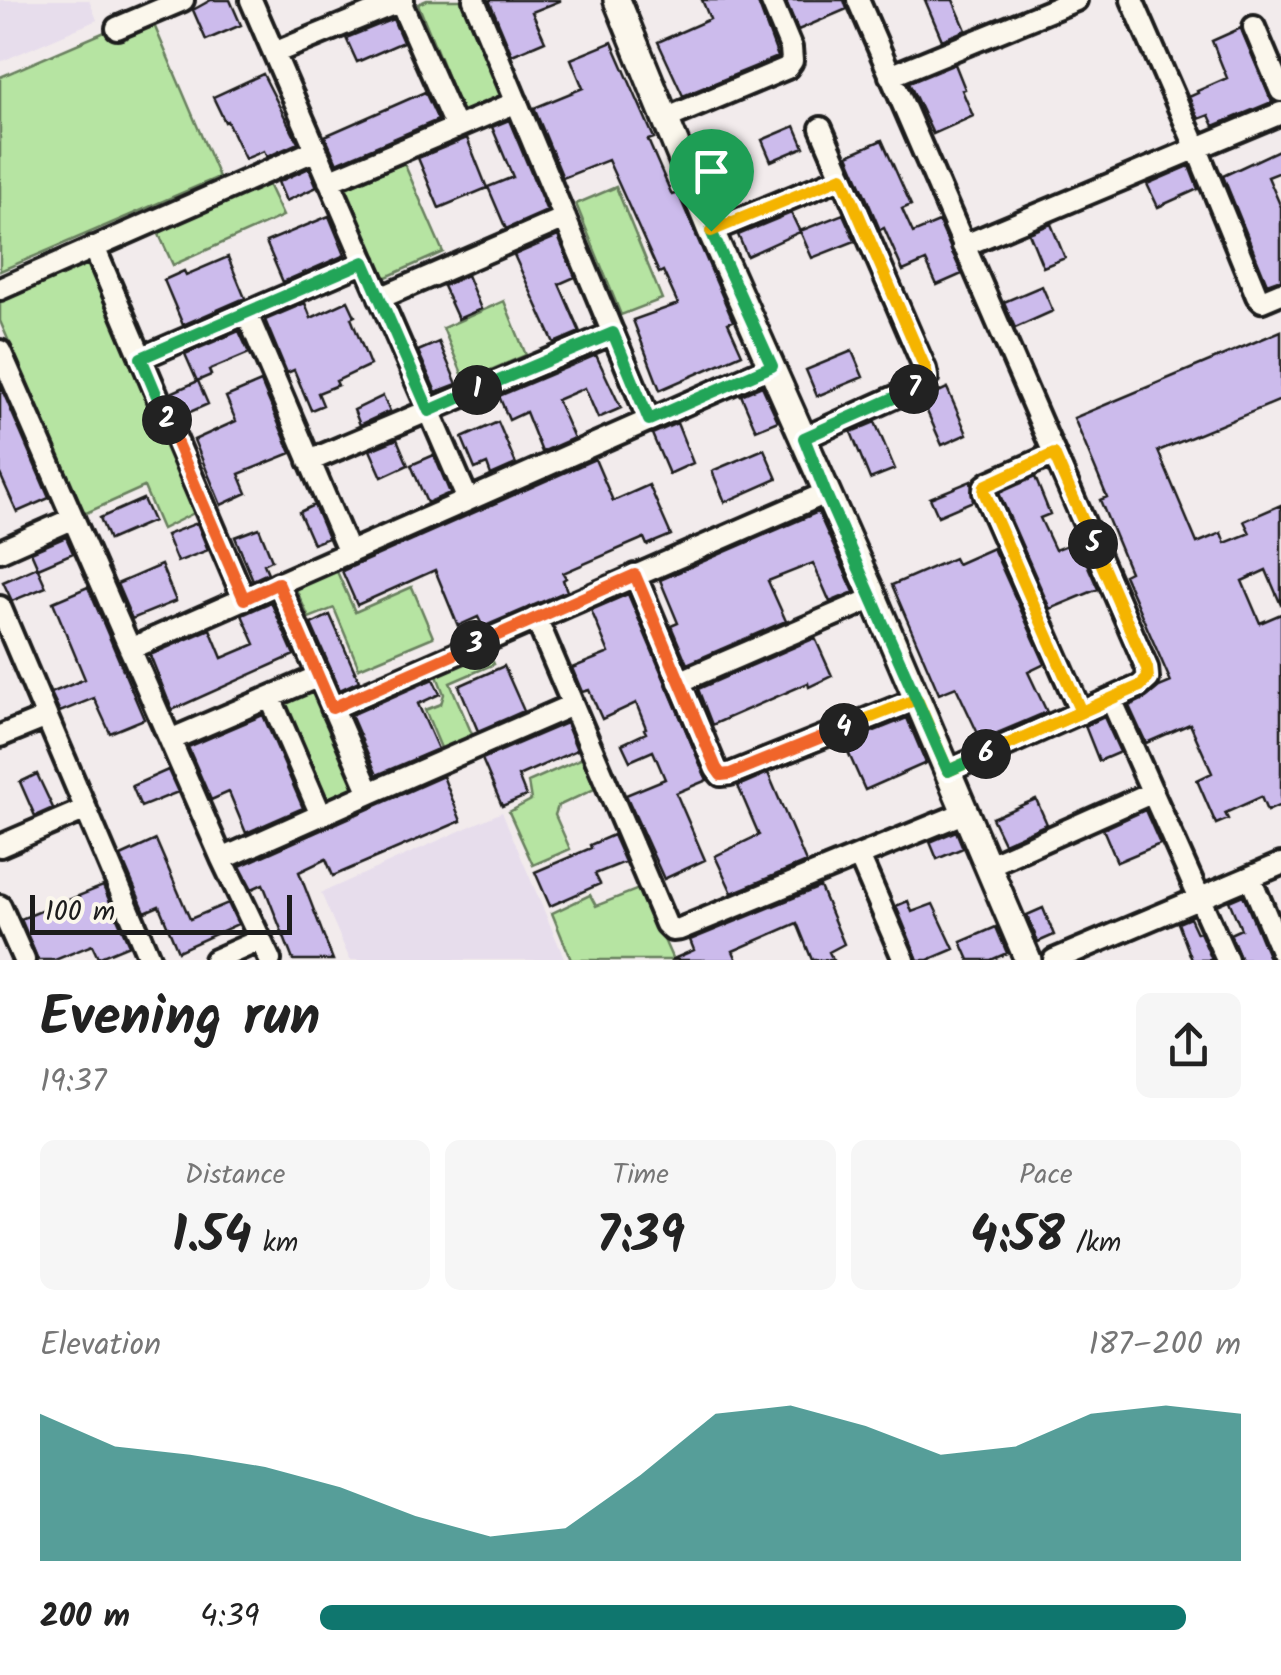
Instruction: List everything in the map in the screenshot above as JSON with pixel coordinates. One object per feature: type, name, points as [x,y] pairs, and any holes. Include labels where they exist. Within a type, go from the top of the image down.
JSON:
[{"type":"street","points":[[117,28],[183,0]]},
{"type":"street","points":[[251,0],[468,500]]},
{"type":"street","points":[[474,0],[649,420]]},
{"type":"street","points":[[617,0],[711,231],[874,598],[1028,960]]},
{"type":"street","points":[[665,119],[786,68],[792,61],[792,48],[770,0]]},
{"type":"street","points":[[858,0],[1147,668],[1148,678],[1140,686],[948,771]]},
{"type":"street","points":[[890,76],[1033,8],[1076,0]]},
{"type":"street","points":[[1132,0],[1257,296],[1262,301],[1281,293]]},
{"type":"street","points":[[274,52],[402,1],[456,128]]},
{"type":"street","points":[[1254,28],[1281,91]]},
{"type":"street","points":[[330,181],[516,102]]},
{"type":"street","points":[[963,246],[1281,113]]},
{"type":"street","points":[[804,438],[919,386],[927,378],[821,128]]},
{"type":"street","points":[[0,289],[316,150]]},
{"type":"street","points":[[711,231],[842,177]]},
{"type":"street","points":[[380,298],[565,218]]},
{"type":"street","points":[[94,248],[244,599]]},
{"type":"street","points":[[141,358],[364,262]]},
{"type":"street","points":[[247,314],[349,552]]},
{"type":"street","points":[[310,462],[613,333]]},
{"type":"street","points":[[0,351],[270,960]]},
{"type":"street","points":[[130,649],[772,366]]},
{"type":"street","points":[[1054,454],[990,482],[984,492],[1081,712]]},
{"type":"street","points":[[332,708],[826,494]]},
{"type":"street","points":[[0,550],[72,519]]},
{"type":"street","points":[[635,575],[721,775],[917,699]]},
{"type":"street","points":[[278,583],[370,794]]},
{"type":"street","points":[[679,682],[874,598]]},
{"type":"street","points":[[0,606],[150,960]]},
{"type":"street","points":[[536,618],[666,924],[672,930],[966,812]]},
{"type":"street","points":[[170,740],[318,676]]},
{"type":"street","points":[[270,697],[321,815]]},
{"type":"street","points":[[1111,700],[1226,960]]},
{"type":"street","points":[[222,859],[572,705]]},
{"type":"street","points":[[0,736],[47,716]]},
{"type":"street","points":[[989,865],[1153,792]]},
{"type":"street","points":[[0,846],[86,808]]},
{"type":"street","points":[[860,856],[904,960]]},
{"type":"street","points":[[1054,960],[1281,864]]},
{"type":"street","points":[[1250,877],[1281,951]]},
{"type":"street","points":[[0,906],[24,960]]},
{"type":"street","points":[[215,960],[260,940]]},
{"type":"shaded area","points":[[0,0],[89,0],[97,20],[0,62]]},
{"type":"shaded area","points":[[502,812],[565,960],[350,960],[321,893]]},
{"type":"green space","points":[[427,0],[463,0],[504,98],[463,115],[418,4]]},
{"type":"green space","points":[[149,13],[219,177],[0,271],[0,77]]},
{"type":"green space","points":[[404,163],[443,252],[384,278],[345,188]]},
{"type":"green space","points":[[267,182],[283,216],[173,265],[158,232]]},
{"type":"green space","points":[[616,187],[662,299],[621,315],[576,204]]},
{"type":"green space","points":[[90,257],[196,512],[162,529],[144,487],[84,514],[0,321],[0,298]]},
{"type":"green space","points":[[504,301],[526,355],[465,381],[443,328]]},
{"type":"green space","points":[[331,558],[355,612],[412,587],[433,637],[359,668],[334,608],[309,618],[290,576]]},
{"type":"green space","points":[[480,632],[494,664],[450,683],[475,741],[444,755],[425,710],[441,704],[444,694],[429,655]]},
{"type":"green space","points":[[310,676],[358,786],[324,801],[276,690]]},
{"type":"green space","points":[[585,757],[599,787],[558,806],[555,815],[570,849],[533,865],[509,812],[531,800],[528,782]]},
{"type":"green space","points":[[641,888],[673,960],[571,960],[552,913],[590,895],[596,906]]},
{"type":"building","points":[[211,0],[230,0],[241,25],[206,40],[193,10]]},
{"type":"building","points":[[489,0],[560,1],[532,12],[545,41],[512,55]]},
{"type":"building","points":[[702,0],[757,0],[778,57],[683,96],[658,42],[710,19]]},
{"type":"building","points":[[844,0],[847,9],[798,30],[786,1]]},
{"type":"building","points":[[925,0],[953,0],[966,30],[942,40]]},
{"type":"building","points":[[393,19],[403,42],[357,62],[346,38]]},
{"type":"building","points":[[1241,28],[1272,102],[1214,126],[1209,115],[1199,119],[1189,97],[1227,78],[1212,41]]},
{"type":"building","points":[[612,42],[654,138],[648,140],[672,195],[678,193],[733,321],[728,323],[742,354],[660,390],[633,320],[678,304],[663,271],[659,273],[608,160],[563,178],[534,108],[583,88],[571,59]]},
{"type":"building","points":[[955,64],[973,116],[933,134],[909,83]]},
{"type":"building","points":[[263,74],[298,143],[267,157],[264,151],[245,159],[213,97]]},
{"type":"building","points":[[425,92],[438,120],[337,163],[325,136]]},
{"type":"building","points":[[509,120],[547,211],[506,229],[488,187],[513,177],[492,127]]},
{"type":"building","points":[[795,126],[804,147],[771,161],[762,140]]},
{"type":"building","points":[[467,138],[487,188],[439,208],[418,158]]},
{"type":"building","points":[[882,140],[911,205],[902,209],[913,233],[939,222],[962,274],[937,285],[926,261],[903,271],[884,228],[880,230],[848,155]]},
{"type":"building","points":[[1281,149],[1281,172],[1268,177],[1281,207],[1281,279],[1267,284],[1223,176]]},
{"type":"building","points":[[1189,166],[1198,189],[1158,207],[1147,184]]},
{"type":"building","points":[[309,168],[317,187],[286,201],[278,182]]},
{"type":"building","points":[[791,213],[800,232],[747,256],[738,235]]},
{"type":"building","points":[[843,214],[855,241],[812,258],[800,231]]},
{"type":"building","points":[[329,216],[345,255],[283,282],[266,242]]},
{"type":"building","points":[[1051,224],[1065,258],[1043,267],[1029,233]]},
{"type":"building","points":[[558,236],[575,277],[559,284],[580,332],[554,343],[514,255]]},
{"type":"building","points":[[228,257],[245,298],[183,325],[164,280]]},
{"type":"building","points":[[467,275],[481,309],[458,319],[443,286]]},
{"type":"building","points":[[1042,286],[1053,311],[1015,328],[1004,302]]},
{"type":"building","points":[[348,301],[370,365],[318,393],[323,405],[311,410],[294,370],[287,373],[265,320],[305,303],[311,318]]},
{"type":"building","points":[[239,331],[249,353],[209,370],[211,375],[197,381],[185,354]]},
{"type":"building","points":[[1281,331],[1281,400],[1158,451],[1197,543],[1221,533],[1225,543],[1250,533],[1244,521],[1281,505],[1281,605],[1266,570],[1242,581],[1260,623],[1281,614],[1281,805],[1267,811],[1261,797],[1225,813],[1228,819],[1216,824],[1197,780],[1212,773],[1190,724],[1146,743],[1129,706],[1171,682],[1124,575],[1130,572],[1100,500],[1107,497],[1074,418]]},
{"type":"building","points":[[439,342],[457,384],[436,392],[418,351]]},
{"type":"building","points":[[852,351],[863,377],[817,396],[806,370]]},
{"type":"building","points":[[596,355],[621,408],[598,418],[585,388],[557,400],[574,438],[542,452],[526,412],[509,420],[499,396]]},
{"type":"building","points":[[198,381],[208,404],[181,416],[171,393]]},
{"type":"building","points":[[261,382],[291,453],[239,474],[247,493],[221,505],[194,440],[236,421],[226,397]]},
{"type":"building","points":[[0,385],[49,498],[17,512],[0,474]]},
{"type":"building","points":[[762,386],[778,421],[756,430],[741,395]]},
{"type":"building","points":[[947,388],[967,434],[942,445],[922,400]]},
{"type":"building","points":[[383,396],[390,411],[360,425],[354,410]]},
{"type":"building","points":[[498,422],[516,464],[491,475],[487,464],[475,469],[462,438]]},
{"type":"building","points":[[875,422],[895,469],[870,479],[851,432]]},
{"type":"building","points":[[677,423],[693,463],[669,474],[652,434]]},
{"type":"building","points":[[397,439],[408,465],[382,477],[370,450]]},
{"type":"building","points":[[764,449],[777,479],[725,502],[712,471]]},
{"type":"building","points":[[434,455],[450,493],[427,503],[411,465]]},
{"type":"building","points":[[595,459],[613,501],[649,485],[671,535],[647,545],[644,538],[563,573],[567,591],[483,627],[478,617],[458,626],[435,570],[357,605],[342,571]]},
{"type":"building","points":[[1035,477],[1050,514],[1040,518],[1055,550],[1077,541],[1098,589],[1050,609],[999,493]]},
{"type":"building","points":[[971,481],[973,501],[938,516],[930,498]]},
{"type":"building","points":[[143,499],[153,521],[109,540],[100,518]]},
{"type":"building","points":[[314,505],[328,538],[313,544],[299,512]]},
{"type":"building","points":[[818,512],[854,592],[830,602],[813,563],[768,581],[786,621],[687,664],[671,626],[678,623],[660,580]]},
{"type":"building","points":[[197,523],[208,550],[177,562],[166,535]]},
{"type":"building","points":[[259,528],[272,560],[264,564],[268,573],[253,580],[235,537]]},
{"type":"building","points":[[66,537],[73,553],[38,568],[31,552]]},
{"type":"building","points":[[993,548],[1045,664],[1028,672],[1047,712],[981,740],[956,687],[939,694],[892,585],[954,558],[957,564]]},
{"type":"building","points":[[161,565],[176,601],[132,619],[117,584]]},
{"type":"building","points":[[37,567],[46,587],[12,601],[3,582]]},
{"type":"building","points":[[88,587],[144,719],[110,733],[94,698],[60,712],[51,693],[85,679],[53,602]]},
{"type":"building","points":[[628,594],[707,780],[676,793],[705,860],[664,879],[626,795],[665,779],[653,751],[630,761],[622,744],[646,733],[636,703],[602,719],[589,690],[582,692],[572,668],[609,653],[591,610]]},
{"type":"building","points":[[271,602],[294,655],[172,710],[150,655],[210,629],[222,658],[255,644],[242,615]]},
{"type":"building","points":[[330,615],[359,681],[340,690],[311,624]]},
{"type":"building","points":[[815,638],[832,676],[712,725],[698,689]]},
{"type":"building","points":[[504,666],[524,711],[478,731],[459,686]]},
{"type":"building","points":[[433,679],[440,694],[418,704],[438,749],[377,775],[351,715]]},
{"type":"building","points":[[263,715],[303,808],[246,833],[229,792],[211,800],[188,747]]},
{"type":"building","points":[[1104,717],[1120,752],[1099,761],[1085,726]]},
{"type":"building","points":[[907,718],[926,763],[865,790],[844,743]]},
{"type":"building","points":[[566,723],[577,750],[518,776],[526,796],[502,806],[482,759]]},
{"type":"building","points":[[168,770],[178,792],[141,807],[132,786]]},
{"type":"building","points":[[768,773],[806,862],[732,893],[715,856],[759,835],[738,786]]},
{"type":"building","points":[[37,774],[53,808],[35,816],[20,782]]},
{"type":"building","points":[[443,776],[461,821],[333,876],[326,859],[299,872],[333,960],[293,960],[263,884],[252,889],[240,866]]},
{"type":"building","points":[[1036,799],[1047,824],[1004,843],[992,818]]},
{"type":"building","points":[[1145,810],[1160,844],[1117,862],[1103,829]]},
{"type":"building","points":[[956,831],[963,848],[937,859],[930,842]]},
{"type":"building","points":[[613,835],[625,862],[595,874],[600,884],[550,906],[535,872]]},
{"type":"building","points":[[156,840],[190,919],[228,903],[238,924],[178,951],[159,906],[145,912],[121,856]]},
{"type":"building","points":[[103,886],[129,945],[98,958],[92,945],[55,960],[38,960],[21,919]]},
{"type":"building","points":[[820,887],[844,944],[829,952],[833,960],[812,960],[797,923],[733,951],[737,960],[671,960],[694,950],[690,940]]},
{"type":"building","points":[[1243,895],[1271,960],[1241,960],[1230,934],[1241,929],[1229,901]]},
{"type":"building","points":[[908,901],[912,912],[933,904],[954,949],[918,960],[896,906]]},
{"type":"building","points":[[1043,908],[1054,935],[1038,942],[1027,915]]},
{"type":"building","points":[[1190,918],[1212,960],[1192,960],[1178,923]]},
{"type":"building","points":[[996,927],[1007,953],[991,960],[969,960],[961,942]]},
{"type":"route","points":[[711,231],[772,366],[649,420],[613,333],[429,411],[364,262],[141,358],[244,599],[278,583],[332,708],[635,575],[721,775],[917,699],[948,771],[1140,686],[1148,678],[1147,668],[1054,454],[990,482],[984,492],[1081,712],[948,771],[874,598],[826,494],[804,438],[919,386],[927,378],[842,177],[711,231]]}]
